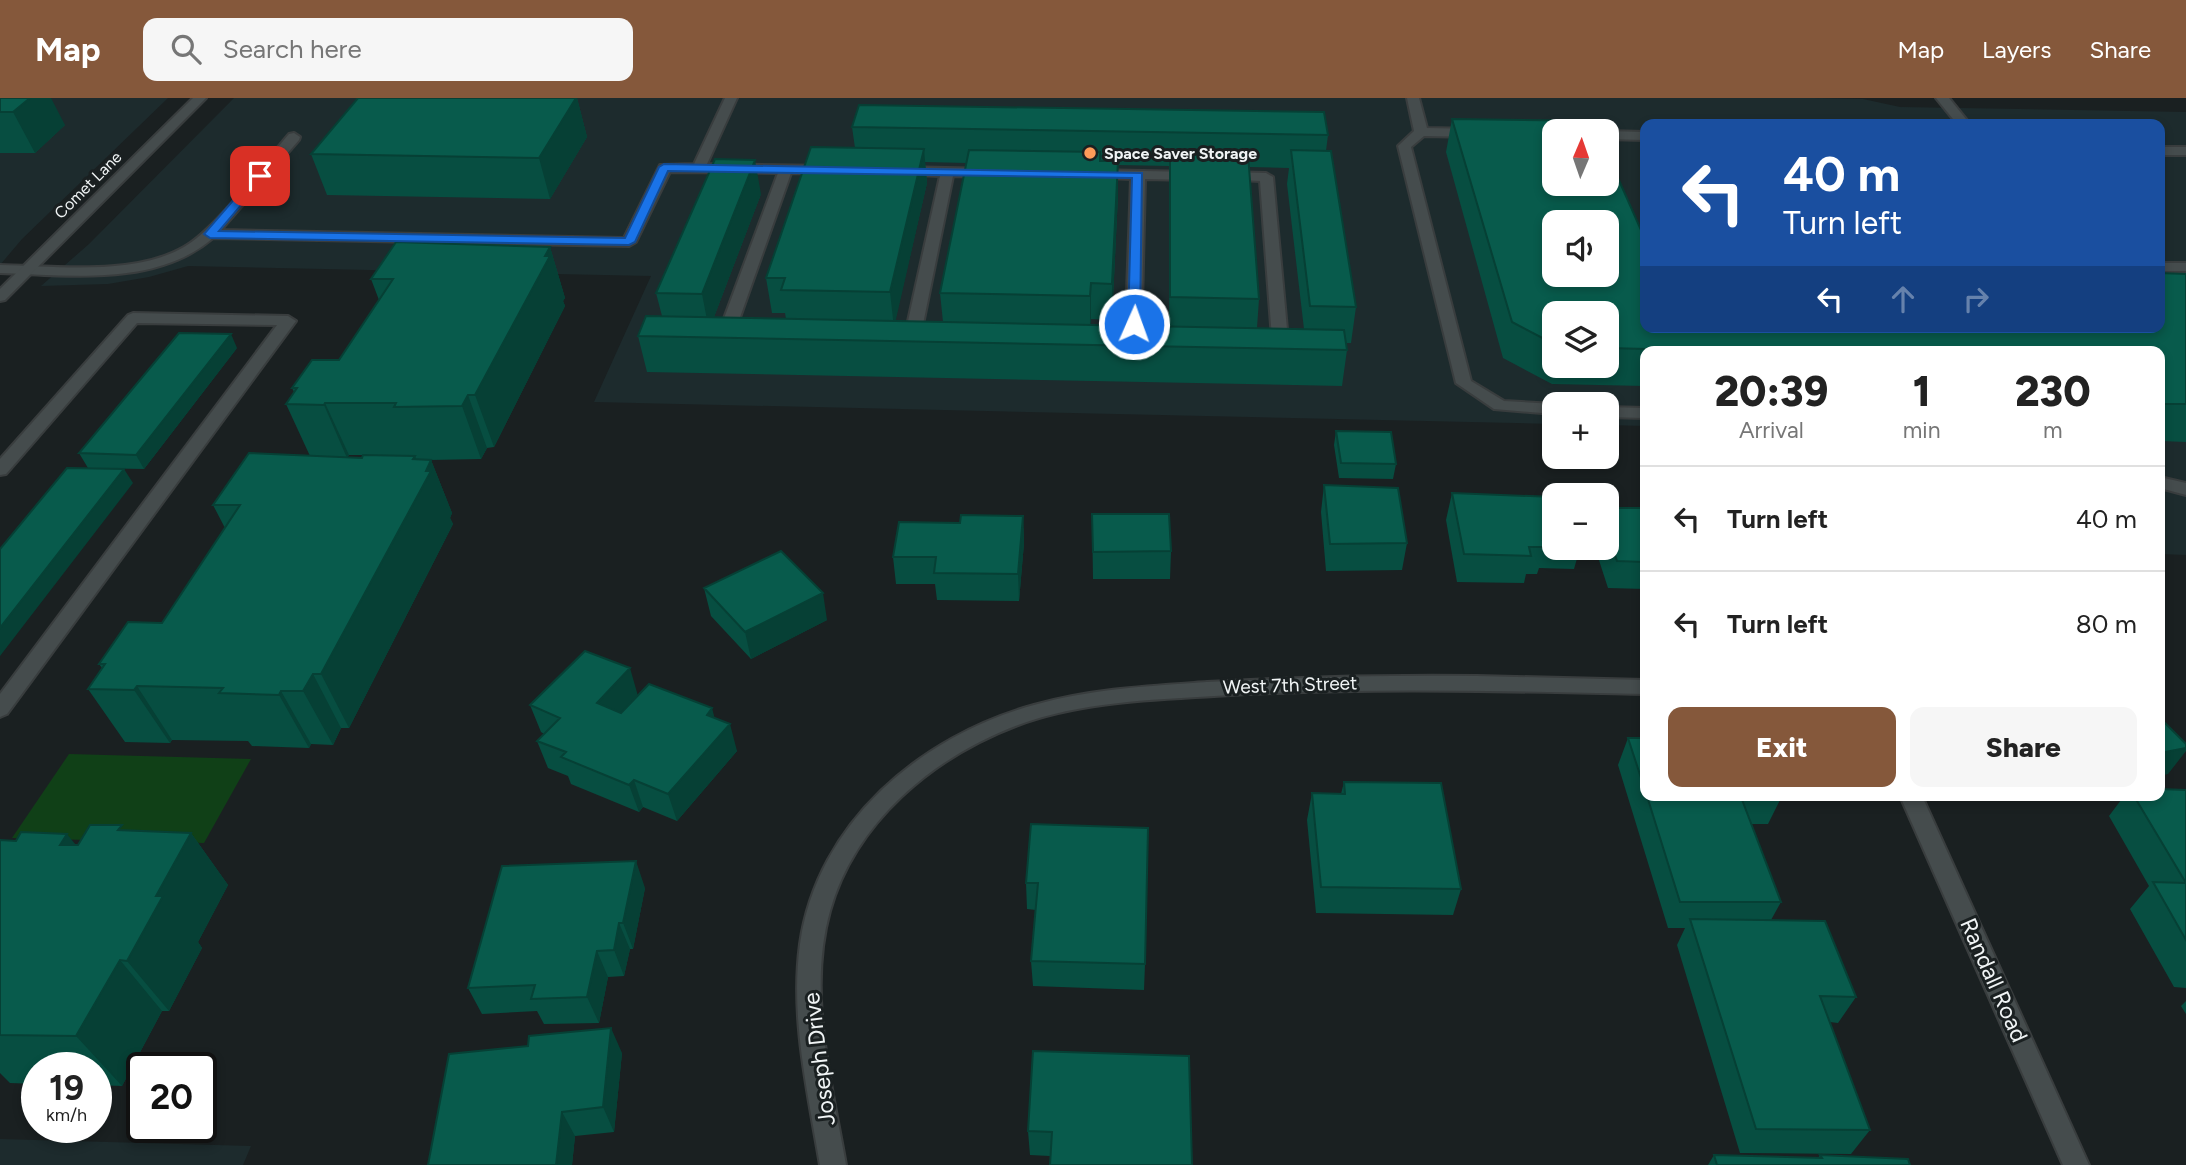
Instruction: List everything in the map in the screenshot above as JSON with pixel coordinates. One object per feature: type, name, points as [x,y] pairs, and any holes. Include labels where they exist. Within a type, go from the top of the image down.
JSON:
[{"type":"street","name":"Comet Lane","points":[[0,297],[200,98]]},
{"type":"street","points":[[1413,98],[1421,132]]},
{"type":"street","points":[[1942,98],[1960,119]]},
{"type":"street","points":[[1488,133],[1421,132],[1404,146],[1464,383],[1500,406],[1542,408]]},
{"type":"street","points":[[1619,135],[1640,136]]},
{"type":"street","points":[[210,234],[294,137]]},
{"type":"street","points":[[2165,150],[2186,151]]},
{"type":"street","points":[[699,168],[841,170]]},
{"type":"street","points":[[737,341],[723,341],[786,169]]},
{"type":"street","points":[[894,171],[1002,173]]},
{"type":"street","points":[[911,344],[947,172]]},
{"type":"street","points":[[1070,174],[1266,177],[1283,351],[1269,351]]},
{"type":"street","points":[[1133,348],[1138,175]]},
{"type":"street","points":[[2165,267],[2186,267]]},
{"type":"street","points":[[0,269],[27,269]]},
{"type":"street","points":[[0,470],[133,318],[288,321],[0,709]]},
{"type":"street","points":[[1619,413],[1640,414]]},
{"type":"street","points":[[2165,484],[2186,489]]},
{"type":"street","name":"West 7th Street","points":[[946,750],[1012,719],[1085,701],[1138,694],[1341,682],[1640,687]]},
{"type":"street","name":"Joseph Drive","points":[[833,1165],[813,1030],[811,962],[818,912],[835,867],[864,824],[910,776],[946,750]]},
{"type":"street","name":"Randall Road","points":[[1913,801],[2076,1165]]},
{"type":"lane","points":[[27,269],[114,270],[145,265],[187,251],[210,234],[629,242],[664,167],[699,168],[731,98]]},
{"type":"shaded area","points":[[0,98],[168,98],[22,239],[0,265]]},
{"type":"shaded area","points":[[234,98],[1815,98],[1863,99],[1900,107],[2186,112],[2186,555],[2165,554],[2165,346],[1640,346],[1640,426],[1619,425],[1619,392],[1542,392],[1542,424],[594,402],[651,276],[188,266],[149,277],[108,284],[41,286],[89,244]]},
{"type":"shaded area","points":[[0,1139],[21,1140],[21,1143],[251,1146],[243,1165],[0,1165]]},
{"type":"green space","points":[[69,754],[251,759],[204,843],[12,838]]},
{"type":"building","points":[[0,98],[30,98],[13,112],[0,112]]},
{"type":"building","points":[[358,98],[576,98],[539,158],[311,154]]},
{"type":"building","points":[[859,105],[1324,112],[1328,135],[852,127]]},
{"type":"building","points":[[1452,119],[1542,120],[1542,196],[1619,196],[1619,180],[1640,228],[1640,333],[2165,333],[2165,273],[2186,274],[2186,404],[2165,404],[2165,346],[1640,346],[1640,349],[1619,348],[1619,301],[1542,301],[1542,338],[1512,322]]},
{"type":"building","points":[[811,147],[924,149],[890,292],[781,290],[785,278],[766,278]]},
{"type":"building","points":[[969,150],[1100,152],[1100,161],[1118,161],[1112,284],[1091,283],[1090,296],[940,293]]},
{"type":"building","points":[[1291,150],[1331,151],[1356,307],[1310,306]]},
{"type":"building","points":[[1170,153],[1248,154],[1259,299],[1170,297]]},
{"type":"building","points":[[715,159],[755,160],[702,294],[656,293]]},
{"type":"building","points":[[396,242],[550,247],[545,256],[550,256],[475,395],[468,395],[462,406],[394,407],[396,403],[286,404],[297,388],[292,388],[312,360],[339,360],[393,279],[371,279]]},
{"type":"building","points":[[646,316],[1344,330],[1347,350],[638,336]]},
{"type":"building","points":[[179,333],[231,334],[136,455],[79,453]]},
{"type":"building","points":[[1336,431],[1391,432],[1396,464],[1341,463]]},
{"type":"building","points":[[249,453],[362,458],[363,455],[415,456],[413,459],[431,460],[426,471],[431,471],[321,674],[313,674],[303,691],[281,691],[279,695],[219,693],[223,688],[137,686],[134,690],[88,689],[105,664],[99,664],[128,622],[162,623],[240,505],[213,505]]},
{"type":"building","points":[[67,468],[124,469],[0,628],[0,549]]},
{"type":"building","points":[[1324,485],[1398,488],[1407,543],[1330,544]]},
{"type":"building","points":[[1452,493],[1542,497],[1542,547],[1529,547],[1531,556],[1464,554]]},
{"type":"building","points":[[1619,508],[1640,508],[1640,562],[1617,561]]},
{"type":"building","points":[[1092,514],[1169,514],[1171,551],[1093,552]]},
{"type":"building","points":[[961,515],[1023,516],[1018,574],[934,573],[936,557],[893,557],[899,522],[960,523]]},
{"type":"building","points":[[781,551],[823,593],[745,632],[704,588]]},
{"type":"building","points":[[585,651],[630,668],[597,703],[621,713],[649,684],[712,708],[707,715],[730,724],[668,794],[634,780],[629,785],[561,757],[566,752],[537,741],[560,718],[530,705]]},
{"type":"building","points":[[2165,723],[2186,744],[2186,748],[2165,752]]},
{"type":"building","points":[[1628,738],[1640,738],[1640,775]]},
{"type":"building","points":[[1344,782],[1441,783],[1461,889],[1321,887],[1312,793],[1345,794]]},
{"type":"building","points":[[2165,789],[2186,790],[2186,883],[2137,801],[2165,801]]},
{"type":"building","points":[[1649,801],[1743,801],[1781,902],[1680,902]]},
{"type":"building","points":[[1031,824],[1148,828],[1145,964],[1031,961],[1038,883],[1026,883]]},
{"type":"building","points":[[90,825],[122,825],[118,830],[191,833],[156,896],[163,896],[127,961],[120,960],[76,1036],[0,1035],[0,840],[16,841],[21,832],[67,834],[60,845],[78,845]]},
{"type":"building","points":[[636,861],[623,923],[619,923],[614,950],[597,951],[587,997],[531,999],[535,985],[468,988],[502,866]]},
{"type":"building","points":[[2153,882],[2186,883],[2186,940]]},
{"type":"building","points":[[1690,919],[1825,921],[1856,997],[1820,996],[1870,1130],[1756,1129]]},
{"type":"building","points":[[611,1028],[603,1107],[562,1112],[556,1165],[428,1165],[449,1054],[528,1046],[529,1036]]},
{"type":"building","points":[[1033,1051],[1189,1056],[1192,1165],[1050,1165],[1052,1132],[1028,1131]]},
{"type":"building","points":[[1714,1155],[1822,1158],[1820,1155],[1908,1159],[1910,1165],[1717,1165]]},
{"type":"place","name":"Space Saver Storage","points":[[1090,153]]},
{"type":"route","points":[[260,176],[210,234],[629,242],[664,167],[1138,175],[1134,324]]}]
